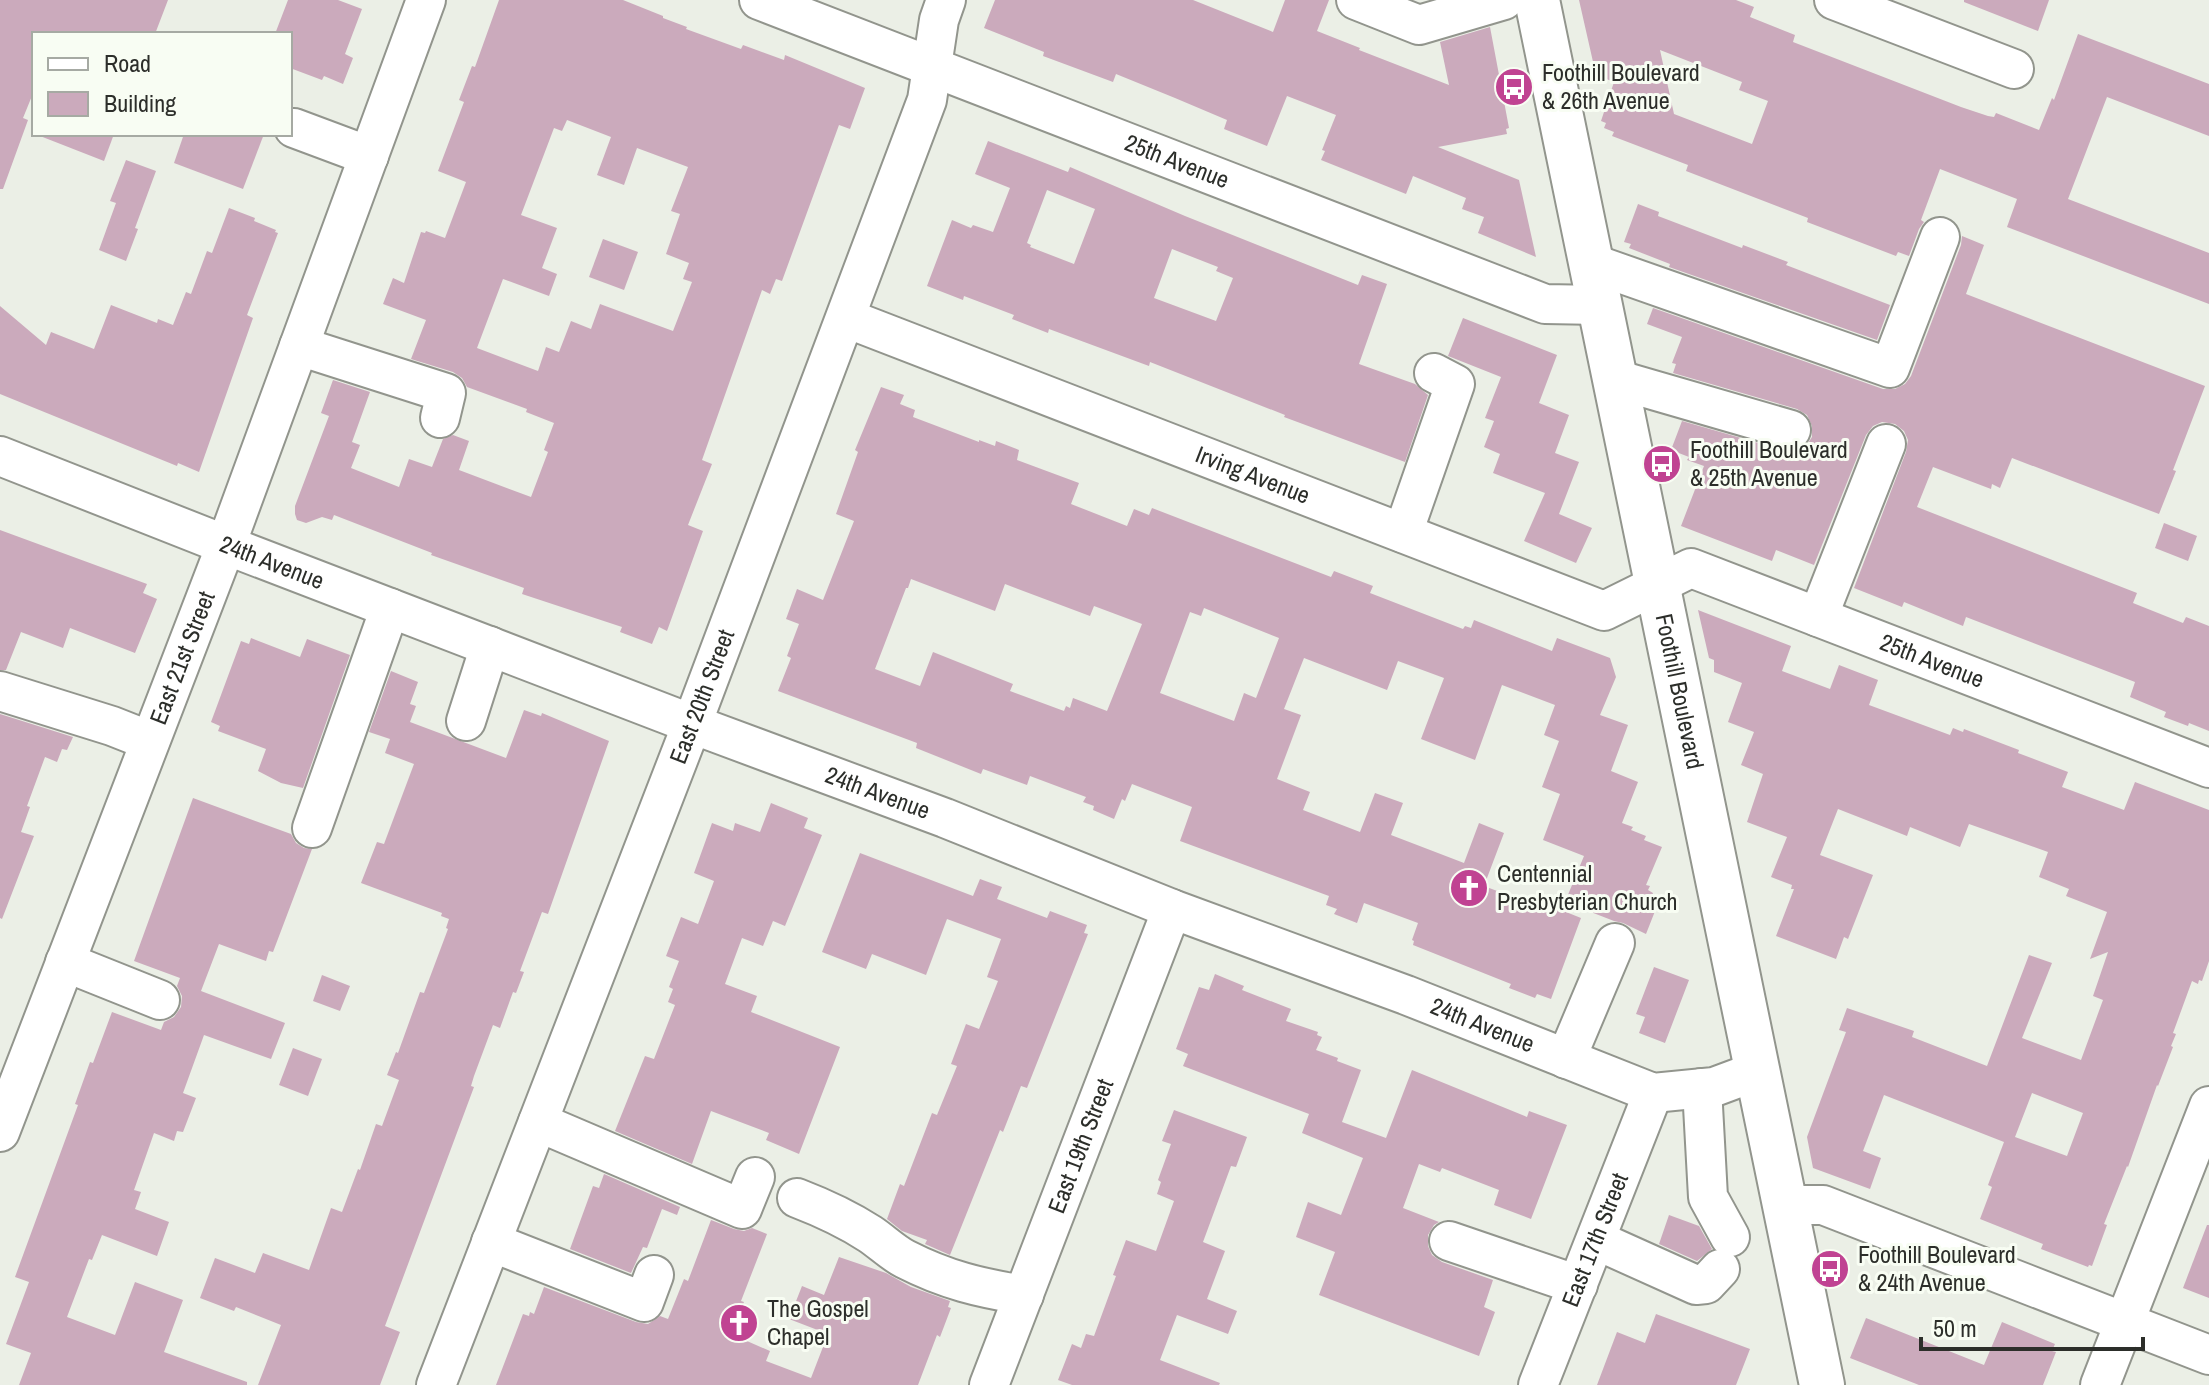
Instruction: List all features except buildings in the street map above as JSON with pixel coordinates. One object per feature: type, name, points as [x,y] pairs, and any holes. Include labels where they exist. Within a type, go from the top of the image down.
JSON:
[{"type":"main road","name":"Foothill Boulevard","points":[[1537,0],[1822,1385]]},
{"type":"street","name":"East 21st Street","points":[[0,1132],[226,545],[426,0]]},
{"type":"street","name":"25th Avenue","points":[[759,0],[1545,304],[1600,305]]},
{"type":"street","name":"East 20th Street","points":[[436,1385],[692,724],[927,100],[939,20],[946,0]]},
{"type":"street","points":[[1356,0],[1419,25],[1504,0]]},
{"type":"street","points":[[1834,0],[2014,69]]},
{"type":"street","points":[[294,128],[369,156]]},
{"type":"street","points":[[1591,263],[1890,368],[1940,237]]},
{"type":"street","name":"Irving Avenue","points":[[846,318],[1604,611],[1657,585]]},
{"type":"street","points":[[299,346],[446,393],[440,418]]},
{"type":"street","points":[[1403,533],[1455,384],[1434,373]]},
{"type":"street","points":[[1615,379],[1791,430]]},
{"type":"street","points":[[1818,617],[1886,444]]},
{"type":"street","name":"24th Avenue","points":[[0,456],[692,724],[945,818],[1172,909],[1406,995],[1653,1093],[1714,1087],[1757,1071]]},
{"type":"street","name":"25th Avenue","points":[[1657,585],[1691,568],[2209,768]]},
{"type":"street","points":[[312,828],[390,608]]},
{"type":"street","points":[[466,721],[490,646]]},
{"type":"street","points":[[0,691],[150,741]]},
{"type":"street","name":"East 19th Street","points":[[989,1385],[1172,909]]},
{"type":"street","points":[[1566,1059],[1615,943]]},
{"type":"street","points":[[65,962],[160,1000]]},
{"type":"street","points":[[1596,1240],[1696,1285],[1706,1284],[1725,1253],[1708,1197],[1702,1088]]},
{"type":"street","name":"East 17th Street","points":[[1538,1385],[1653,1093]]},
{"type":"street","points":[[2100,1385],[2209,1106]]},
{"type":"street","points":[[538,1122],[742,1209],[755,1177]]},
{"type":"street","points":[[797,1198],[831,1211],[902,1258],[940,1275],[977,1287],[1024,1295]]},
{"type":"street","points":[[1786,1205],[1823,1205],[2209,1355]]},
{"type":"street","points":[[1449,1241],[1578,1285]]},
{"type":"street","points":[[491,1242],[644,1302],[654,1275]]},
{"type":"place","name":"Foothill Boulevard & 26th Avenue","points":[[1514,87]]},
{"type":"place","name":"Foothill Boulevard & 25th Avenue","points":[[1662,464]]},
{"type":"place","name":"Centennial Presbyterian Church","points":[[1469,888]]},
{"type":"place","name":"Foothill Boulevard & 24th Avenue","points":[[1830,1269]]},
{"type":"place","name":"The Gospel Chapel","points":[[739,1323]]}]
